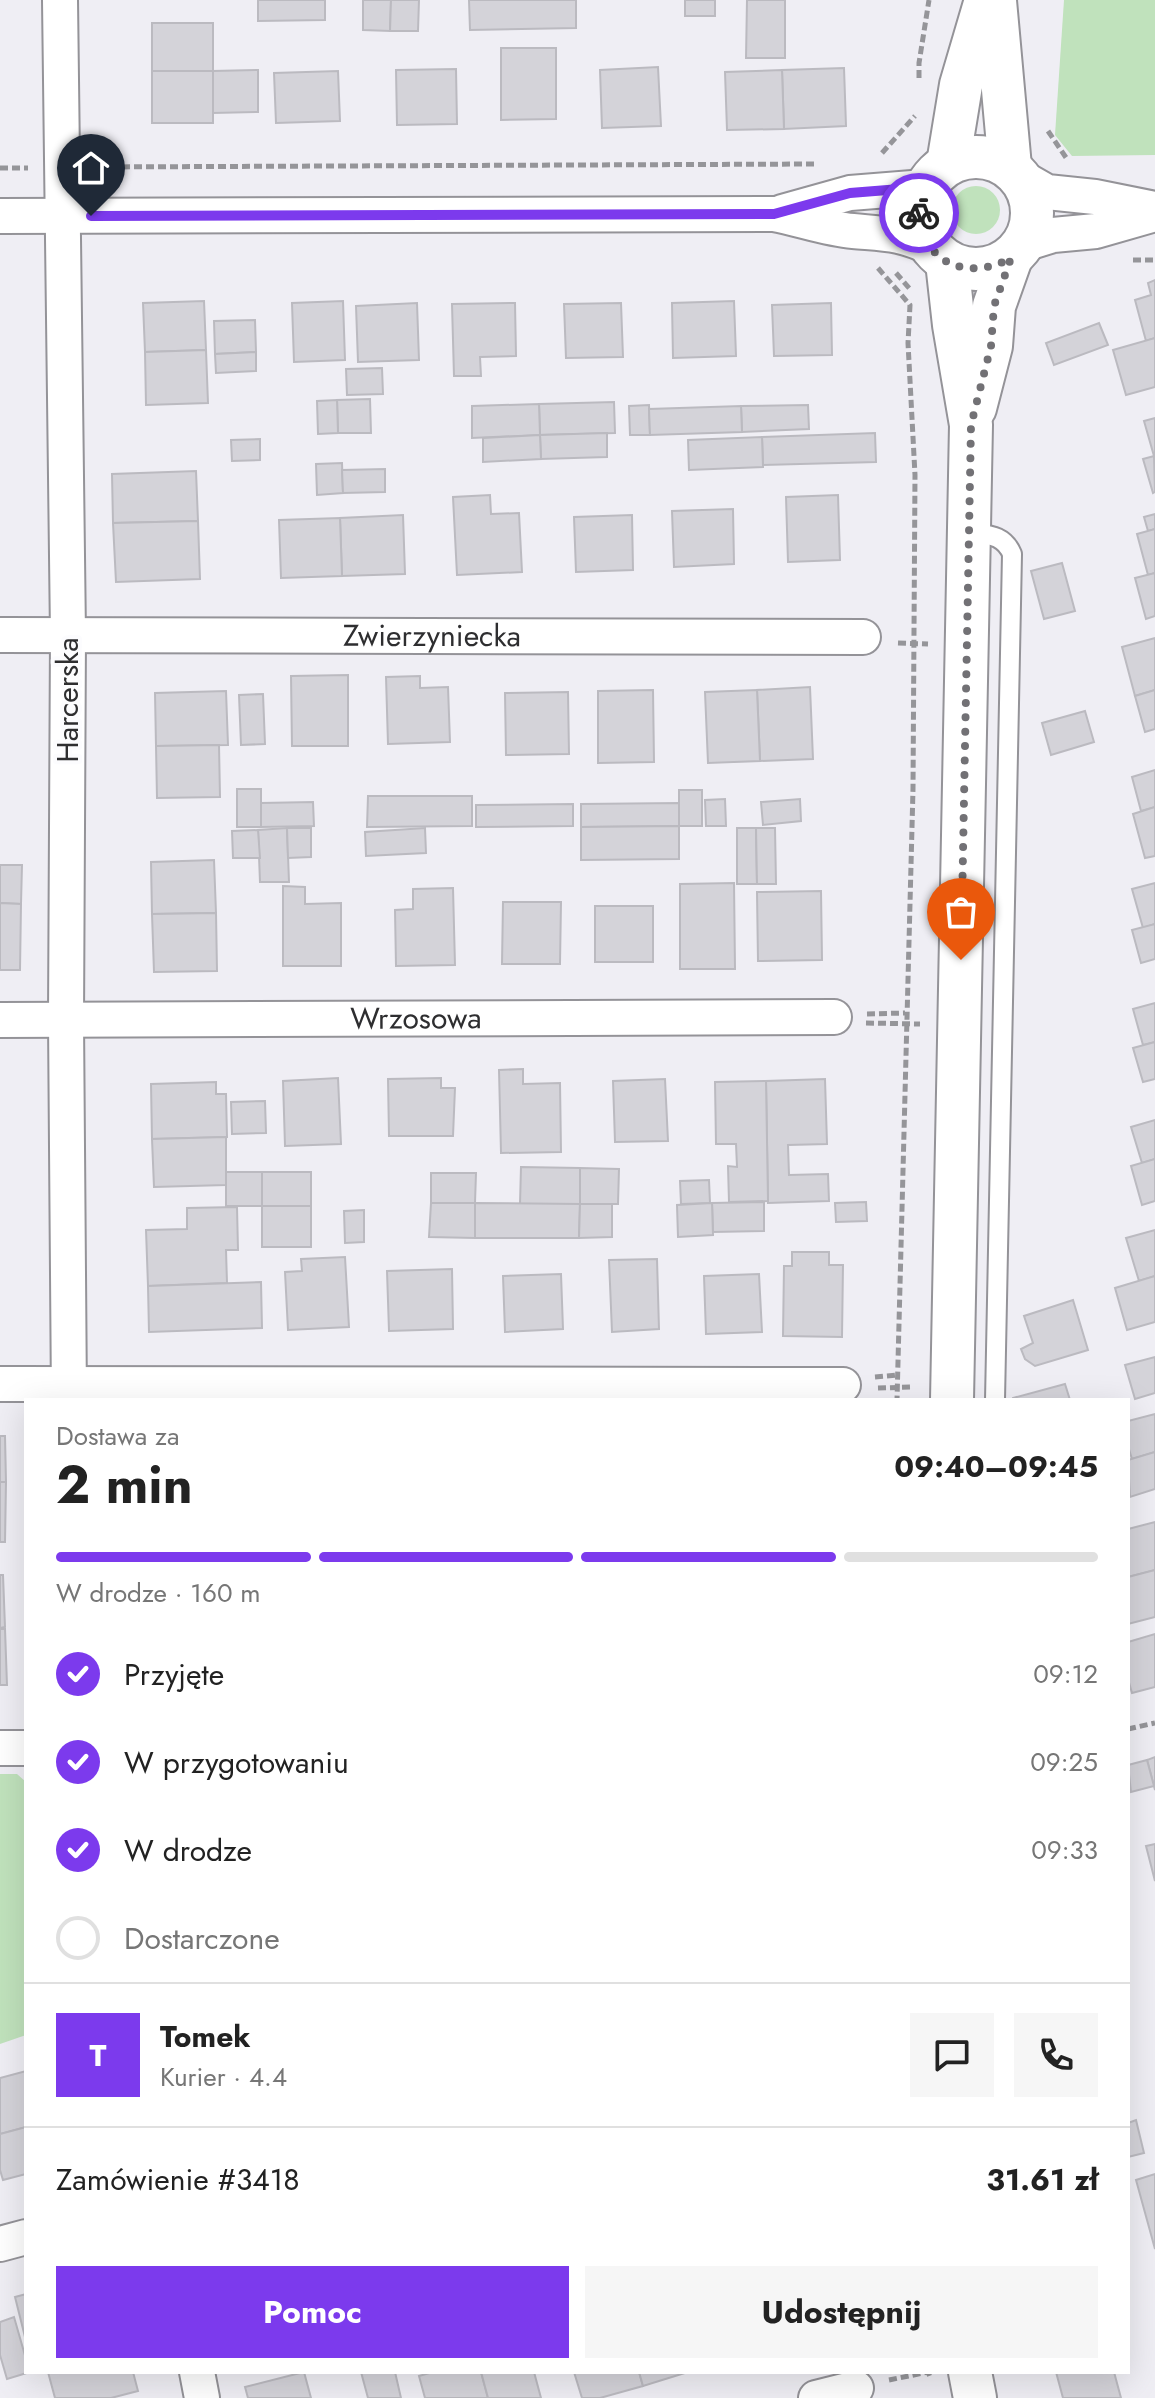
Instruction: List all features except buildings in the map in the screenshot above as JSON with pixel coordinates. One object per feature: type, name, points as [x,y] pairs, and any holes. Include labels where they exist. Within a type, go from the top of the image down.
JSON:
[{"type":"street","name":"Harcerska","points":[[60,0],[68,635],[66,1020],[69,1392]]},
{"type":"street","points":[[952,1398],[971,425],[939,255],[920,225],[921,200],[937,176],[986,0]]},
{"type":"street","points":[[971,425],[991,346],[994,306],[1033,216],[1032,202],[1014,172],[995,0]]},
{"type":"street","points":[[774,214],[850,193],[937,176],[963,158],[979,156],[995,160],[1047,192],[1095,197],[1155,212]]},
{"type":"street","points":[[0,216],[774,214],[905,236],[973,270],[986,269],[1053,235],[1096,231],[1155,212]]},
{"type":"street","name":"Zwierzyniecka","points":[[0,635],[863,637]]},
{"type":"street","name":"Wrzosowa","points":[[0,1020],[834,1017]]},
{"type":"street","points":[[0,1384],[69,1392],[843,1385]]},
{"type":"street","points":[[0,1748],[24,1748]]},
{"type":"street","points":[[0,2244],[24,2238]]},
{"type":"street","points":[[197,2374],[202,2398]]},
{"type":"street","points":[[970,2374],[975,2398]]},
{"type":"street","points":[[816,2398],[856,2388]]},
{"type":"lane","points":[[970,532],[995,535],[1008,543],[1012,554],[995,1398]]},
{"type":"path","points":[[919,81],[929,0]]},
{"type":"path","points":[[878,157],[915,117],[918,106]]},
{"type":"path","points":[[0,168],[818,164]]},
{"type":"path","points":[[863,231],[913,292]]},
{"type":"path","points":[[863,231],[854,256],[870,259],[910,305],[908,343],[915,475],[913,789],[897,1398]]},
{"type":"path","points":[[928,660],[929,629]]},
{"type":"path","points":[[834,1017],[868,1024],[920,1024],[921,1008]]},
{"type":"path","points":[[913,1398],[914,1371]]},
{"type":"path","points":[[1130,1729],[1155,1723]]},
{"type":"green space","points":[[1064,0],[1155,0],[1155,155],[1072,156],[1055,135]]},
{"type":"green space","points":[[976,186],[993,193],[1000,210],[993,227],[976,234],[959,227],[952,210],[959,193]]},
{"type":"green space","points":[[0,1774],[17,1774],[24,1780],[24,2036],[0,2044]]},
{"type":"way so far","points":[[919,213],[925,237],[947,262],[973,270],[999,265],[1011,258],[994,306],[991,346],[971,425],[961,960]]},
{"type":"route","points":[[91,216],[774,214],[850,193],[925,187],[919,213]]}]
